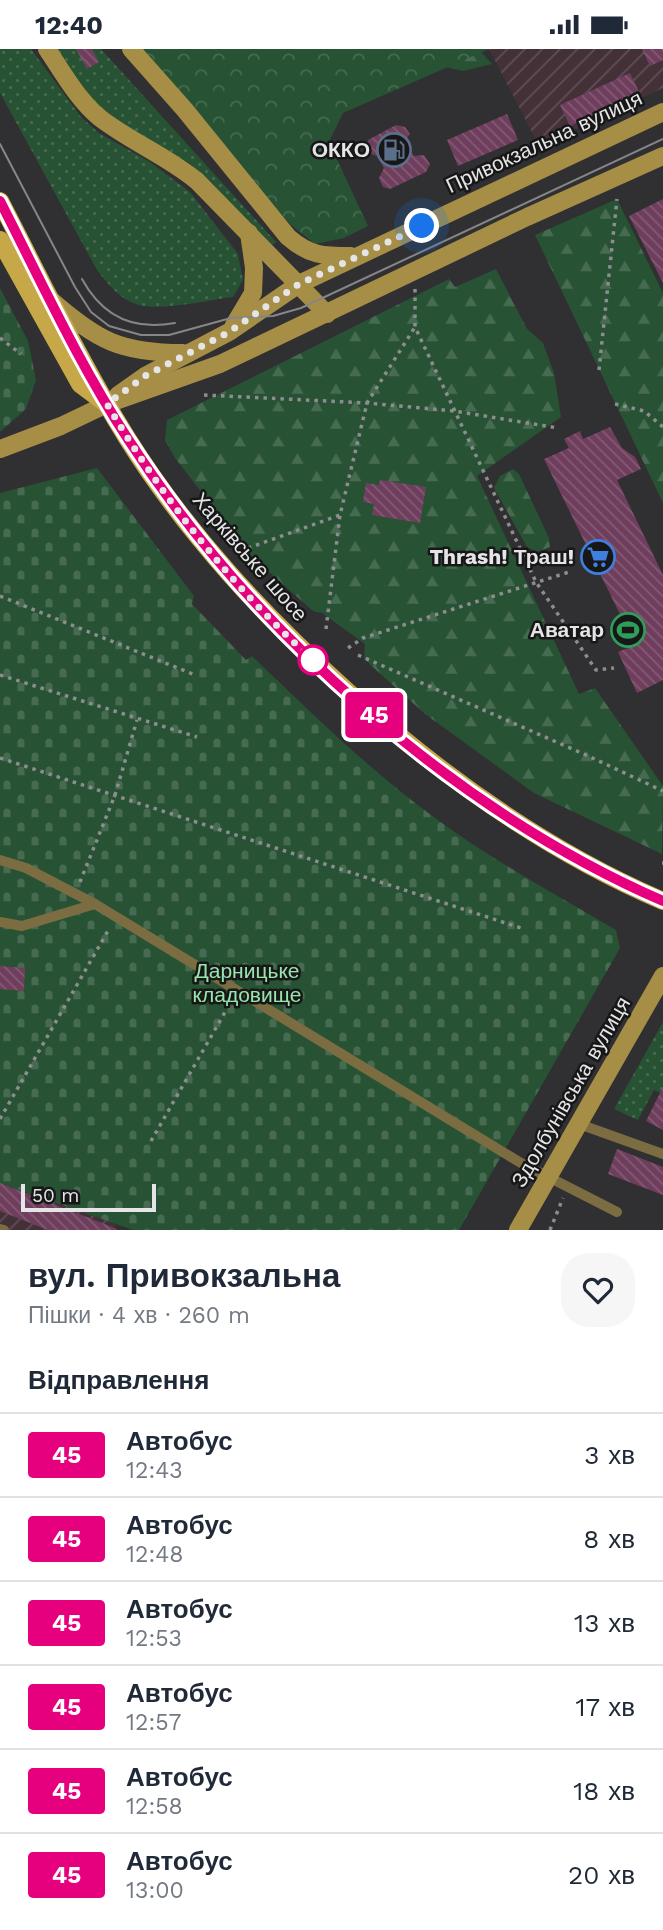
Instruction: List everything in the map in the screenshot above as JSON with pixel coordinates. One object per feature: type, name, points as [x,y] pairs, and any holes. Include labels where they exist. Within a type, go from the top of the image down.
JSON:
[{"type":"main road","points":[[47,49],[77,93],[98,116],[125,137],[181,168],[249,233],[327,314]]},
{"type":"main road","points":[[131,49],[186,110],[288,237],[303,251],[324,256],[358,256]]},
{"type":"main road","name":"Привокзальна вулиця","points":[[107,404],[145,376],[229,332],[299,284],[663,112]]},
{"type":"main road","points":[[0,449],[61,426],[107,404],[220,364],[527,217],[663,156]]},
{"type":"main road","name":"Харківське шосе","points":[[0,201],[128,439],[180,515],[215,558],[293,641],[432,763],[482,800],[592,866],[663,901]]},
{"type":"main road","points":[[229,332],[253,293],[254,268],[249,233]]},
{"type":"main road","name":"Харківське шосе","points":[[0,240],[80,384],[107,404]]},
{"type":"main road","name":"Привокзальна вулиця","points":[[51,300],[83,328],[109,343],[142,352],[187,353]]},
{"type":"main road","name":"Здолбунівська вулиця","points":[[518,1230],[663,976]]},
{"type":"lane","points":[[0,860],[26,868],[95,904],[521,1163],[617,1212]]},
{"type":"lane","points":[[0,922],[22,926],[95,904]]},
{"type":"lane","points":[[579,1124],[663,1154]]},
{"type":"path","points":[[599,370],[617,199]]},
{"type":"path","points":[[415,289],[415,327],[536,582],[596,670],[614,668]]},
{"type":"path","points":[[326,629],[340,515],[368,403],[415,327]]},
{"type":"path","points":[[0,338],[21,354]]},
{"type":"path","points":[[204,395],[368,403],[454,411],[558,428]]},
{"type":"path","points":[[615,404],[644,411],[663,427]]},
{"type":"path","points":[[240,551],[340,515]]},
{"type":"path","points":[[348,648],[363,638],[569,572]]},
{"type":"path","points":[[0,596],[195,675]]},
{"type":"path","points":[[358,655],[663,791]]},
{"type":"path","points":[[0,674],[197,737]]},
{"type":"path","points":[[75,894],[115,796],[137,720]]},
{"type":"path","points":[[0,758],[521,928]]},
{"type":"path","points":[[0,1119],[116,917]]},
{"type":"path","points":[[151,1141],[237,991]]},
{"type":"shaded area","points":[[489,49],[663,49],[663,88],[539,146]]},
{"type":"shaded area","points":[[0,1183],[116,1224],[113,1230],[0,1230]]},
{"type":"green space","points":[[0,49],[31,49],[81,117],[99,133],[150,162],[190,192],[238,254],[243,280],[233,297],[149,307],[126,300],[110,286],[97,270],[0,93]]},
{"type":"green space","points":[[56,49],[101,49],[276,242],[269,248],[213,184],[188,162],[115,125],[100,114]]},
{"type":"green space","points":[[135,49],[489,49],[343,113],[329,142],[368,226],[344,238],[315,244],[291,225]]},
{"type":"green space","points":[[479,50],[492,64],[463,71],[395,56]]},
{"type":"green space","points":[[617,199],[663,293],[663,503],[535,235]]},
{"type":"green space","points":[[496,269],[527,329],[543,343],[554,373],[561,417],[477,476],[579,694],[595,688],[663,786],[662,854],[534,793],[425,714],[364,659],[365,644],[322,613],[313,611],[251,556],[175,458],[165,440],[167,420],[449,279],[455,287]]},
{"type":"green space","points":[[0,288],[28,341],[36,380],[26,409],[0,432]]},
{"type":"green space","name":"Дарницьке кладовище","points":[[97,468],[194,596],[192,604],[246,660],[252,656],[364,760],[435,818],[501,862],[616,930],[620,948],[459,1230],[133,1230],[0,1183],[0,493]]},
{"type":"green space","points":[[513,469],[519,474],[549,538],[550,547],[537,552],[527,547],[494,488],[500,476]]},
{"type":"green space","points":[[663,1022],[663,1094],[654,1090],[638,1120],[614,1109]]},
{"type":"building","points":[[76,49],[92,49],[99,62],[87,69]]},
{"type":"building","points":[[642,49],[663,49],[663,60],[650,66]]},
{"type":"building","points":[[630,73],[640,94],[570,126],[560,105]]},
{"type":"building","points":[[507,114],[518,140],[458,166],[447,140]]},
{"type":"building","points":[[396,125],[405,127],[410,134],[405,141],[414,156],[424,155],[430,164],[426,172],[390,189],[383,187],[379,178],[384,168],[377,156],[371,154],[367,147],[368,140]]},
{"type":"building","points":[[663,199],[663,283],[629,216]]},
{"type":"building","points":[[610,427],[622,448],[635,457],[641,469],[617,480],[663,575],[663,680],[637,693],[618,652],[635,645],[544,459],[569,448],[564,439],[580,431],[583,439]]},
{"type":"building","points":[[380,480],[426,487],[420,523],[372,515],[374,504],[363,502],[366,483],[379,485]]},
{"type":"building","points":[[0,966],[25,968],[24,991],[0,989]]},
{"type":"building","points":[[663,1087],[663,1130],[646,1121]]},
{"type":"building","points":[[617,1149],[663,1167],[663,1195],[608,1174]]},
{"type":"building","points":[[0,1183],[117,1230],[48,1230],[0,1211]]},
{"type":"tram line","points":[[0,144],[75,287],[91,312],[109,326],[141,335],[169,335],[231,318],[273,316],[301,308],[663,139]]},
{"type":"tram line","points":[[82,279],[99,303],[120,318],[146,325],[175,323]]},
{"type":"bus line","name":"45","points":[[0,201],[128,439],[180,515],[252,599],[293,641],[383,722],[482,800],[592,866],[663,901]]},
{"type":"place","name":"ОККО","points":[[394,150]]},
{"type":"place","name":"Thrash! Траш!","points":[[598,557]]},
{"type":"place","name":"Аватар","points":[[628,630]]},
{"type":"route","points":[[313,660],[252,599],[180,515],[107,404],[145,376],[229,332],[299,284],[422,226]]}]
